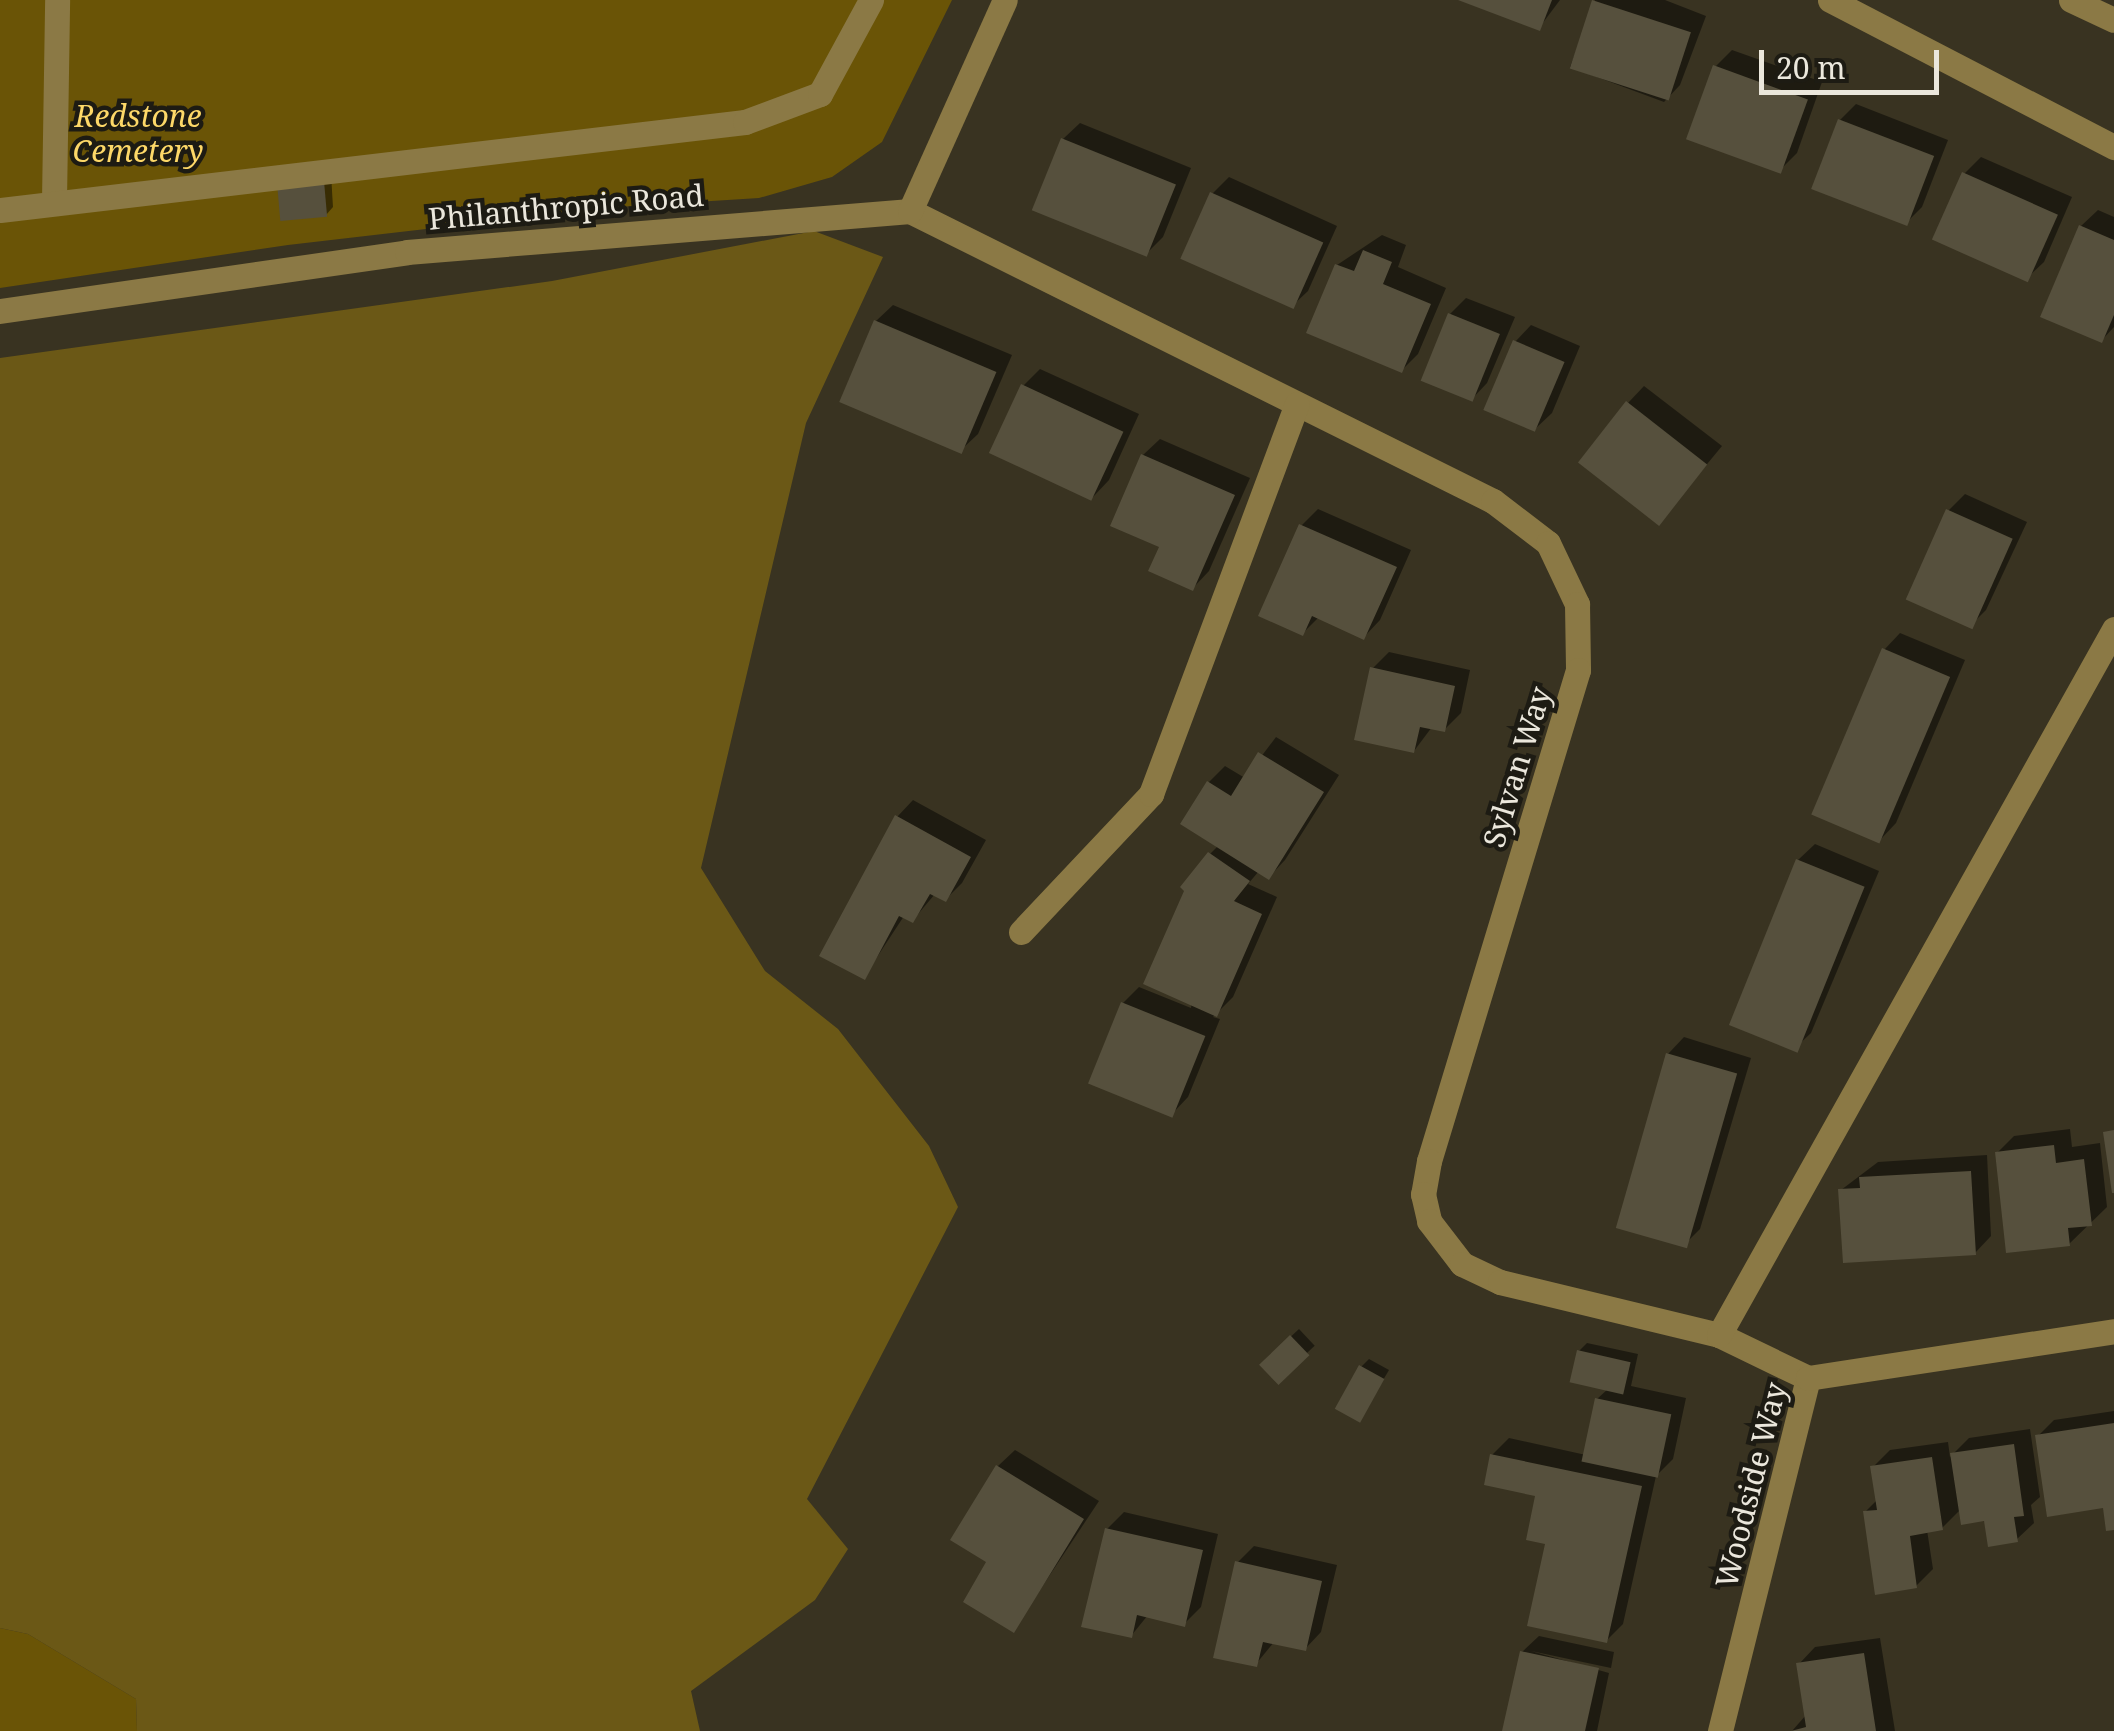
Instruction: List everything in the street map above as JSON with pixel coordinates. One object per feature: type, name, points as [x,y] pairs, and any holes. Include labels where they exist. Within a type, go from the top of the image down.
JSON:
[{"type":"street","points":[[54,200],[57,0]]},
{"type":"street","points":[[0,210],[54,200],[745,122],[820,94],[871,0]]},
{"type":"street","points":[[910,211],[1005,0]]},
{"type":"street","points":[[1830,0],[2114,147]]},
{"type":"street","points":[[2071,0],[2114,20]]},
{"type":"street","name":"Philanthropic Road","points":[[0,311],[407,252],[910,211]]},
{"type":"street","name":"Sylvan Way","points":[[910,211],[1526,522],[1566,569],[1577,604],[1578,670],[1570,711],[1428,1161],[1424,1194],[1430,1222],[1462,1264],[1500,1282],[1719,1335],[1808,1378]]},
{"type":"street","points":[[1021,932],[1151,794],[1297,404]]},
{"type":"street","points":[[1719,1335],[2114,629]]},
{"type":"street","name":"Woodside Way","points":[[1720,1731],[1808,1378],[2114,1331]]},
{"type":"green space","name":"Redstone Cemetery","points":[[0,0],[952,0],[882,142],[832,177],[759,198],[617,207],[288,245],[0,288]]},
{"type":"green space","points":[[0,1628],[28,1634],[136,1699],[137,1731],[0,1731]]},
{"type":"shaded area","points":[[814,231],[883,257],[806,423],[701,868],[765,971],[838,1029],[929,1146],[958,1207],[807,1499],[848,1549],[815,1600],[691,1691],[700,1731],[137,1731],[136,1699],[28,1634],[0,1628],[0,358],[552,281]]},
{"type":"building","points":[[1458,0],[1552,0],[1540,31]]},
{"type":"building","points":[[1592,0],[1691,32],[1669,101],[1570,68]]},
{"type":"building","points":[[1713,65],[1808,100],[1781,174],[1686,139]]},
{"type":"building","points":[[1838,119],[1934,156],[1907,226],[1811,189]]},
{"type":"building","points":[[1061,138],[1176,184],[1147,257],[1032,210]]},
{"type":"building","points":[[1962,172],[2058,215],[2028,282],[1932,240]]},
{"type":"building","points":[[324,181],[327,217],[280,221],[277,185]]},
{"type":"building","points":[[1210,192],[1323,242],[1294,309],[1180,259]]},
{"type":"building","points":[[2079,225],[2114,240],[2114,315],[2102,343],[2040,317]]},
{"type":"building","points":[[1363,250],[1392,262],[1383,284],[1431,304],[1402,373],[1306,333],[1335,264],[1354,271]]},
{"type":"building","points":[[1448,313],[1500,334],[1473,402],[1421,381]]},
{"type":"building","points":[[874,320],[996,372],[962,454],[839,402]]},
{"type":"building","points":[[1513,340],[1565,362],[1535,432],[1483,410]]},
{"type":"building","points":[[1021,384],[1123,432],[1091,501],[989,453]]},
{"type":"building","points":[[1626,401],[1707,464],[1659,526],[1578,462]]},
{"type":"building","points":[[1141,454],[1235,495],[1193,591],[1148,571],[1159,547],[1110,526]]},
{"type":"building","points":[[1946,509],[2013,539],[1972,629],[1906,599]]},
{"type":"building","points":[[1299,524],[1397,567],[1364,640],[1312,616],[1303,636],[1258,616]]},
{"type":"building","points":[[1882,648],[1950,677],[1879,844],[1811,815]]},
{"type":"building","points":[[1370,667],[1455,686],[1445,732],[1420,727],[1414,753],[1354,740]]},
{"type":"building","points":[[1258,752],[1324,792],[1269,880],[1180,824],[1207,781],[1231,796]]},
{"type":"building","points":[[895,815],[971,857],[946,902],[930,894],[913,923],[899,916],[865,980],[819,956]]},
{"type":"building","points":[[1208,852],[1250,881],[1234,901],[1262,914],[1217,1017],[1143,984],[1184,891],[1180,887]]},
{"type":"building","points":[[1796,859],[1865,887],[1798,1053],[1729,1025]]},
{"type":"building","points":[[1121,1002],[1205,1036],[1172,1118],[1088,1084]]},
{"type":"building","points":[[1666,1053],[1737,1073],[1687,1248],[1616,1228]]},
{"type":"building","points":[[2114,1130],[2114,1193],[2112,1193],[2103,1132]]},
{"type":"building","points":[[2054,1145],[2056,1163],[2084,1159],[2092,1226],[2068,1228],[2070,1246],[2006,1253],[1995,1152]]},
{"type":"building","points":[[1971,1171],[1976,1255],[1843,1263],[1838,1189],[1860,1188],[1859,1177]]},
{"type":"building","points":[[1290,1335],[1309,1355],[1279,1385],[1259,1365]]},
{"type":"building","points":[[1577,1350],[1631,1362],[1623,1395],[1570,1382]]},
{"type":"building","points":[[1359,1365],[1384,1379],[1360,1423],[1335,1409]]},
{"type":"building","points":[[1595,1398],[1671,1414],[1658,1478],[1581,1462]]},
{"type":"building","points":[[2114,1423],[2114,1530],[2106,1531],[2103,1508],[2047,1517],[2035,1435]]},
{"type":"building","points":[[2014,1444],[2024,1516],[2014,1517],[2018,1542],[1988,1547],[1984,1521],[1961,1525],[1950,1453]]},
{"type":"building","points":[[1490,1454],[1642,1486],[1607,1643],[1527,1626],[1545,1544],[1526,1540],[1535,1496],[1484,1485]]},
{"type":"building","points":[[1932,1457],[1943,1530],[1910,1536],[1917,1588],[1875,1595],[1863,1511],[1877,1510],[1870,1466]]},
{"type":"building","points":[[996,1465],[1084,1519],[1014,1633],[963,1602],[986,1562],[950,1540]]},
{"type":"building","points":[[1105,1528],[1203,1550],[1185,1627],[1137,1615],[1132,1638],[1081,1627]]},
{"type":"building","points":[[1235,1561],[1322,1581],[1306,1651],[1263,1642],[1257,1667],[1213,1658]]},
{"type":"building","points":[[1520,1651],[1599,1668],[1585,1731],[1502,1731]]},
{"type":"building","points":[[1864,1653],[1876,1731],[1791,1731],[1806,1727],[1796,1663]]}]
